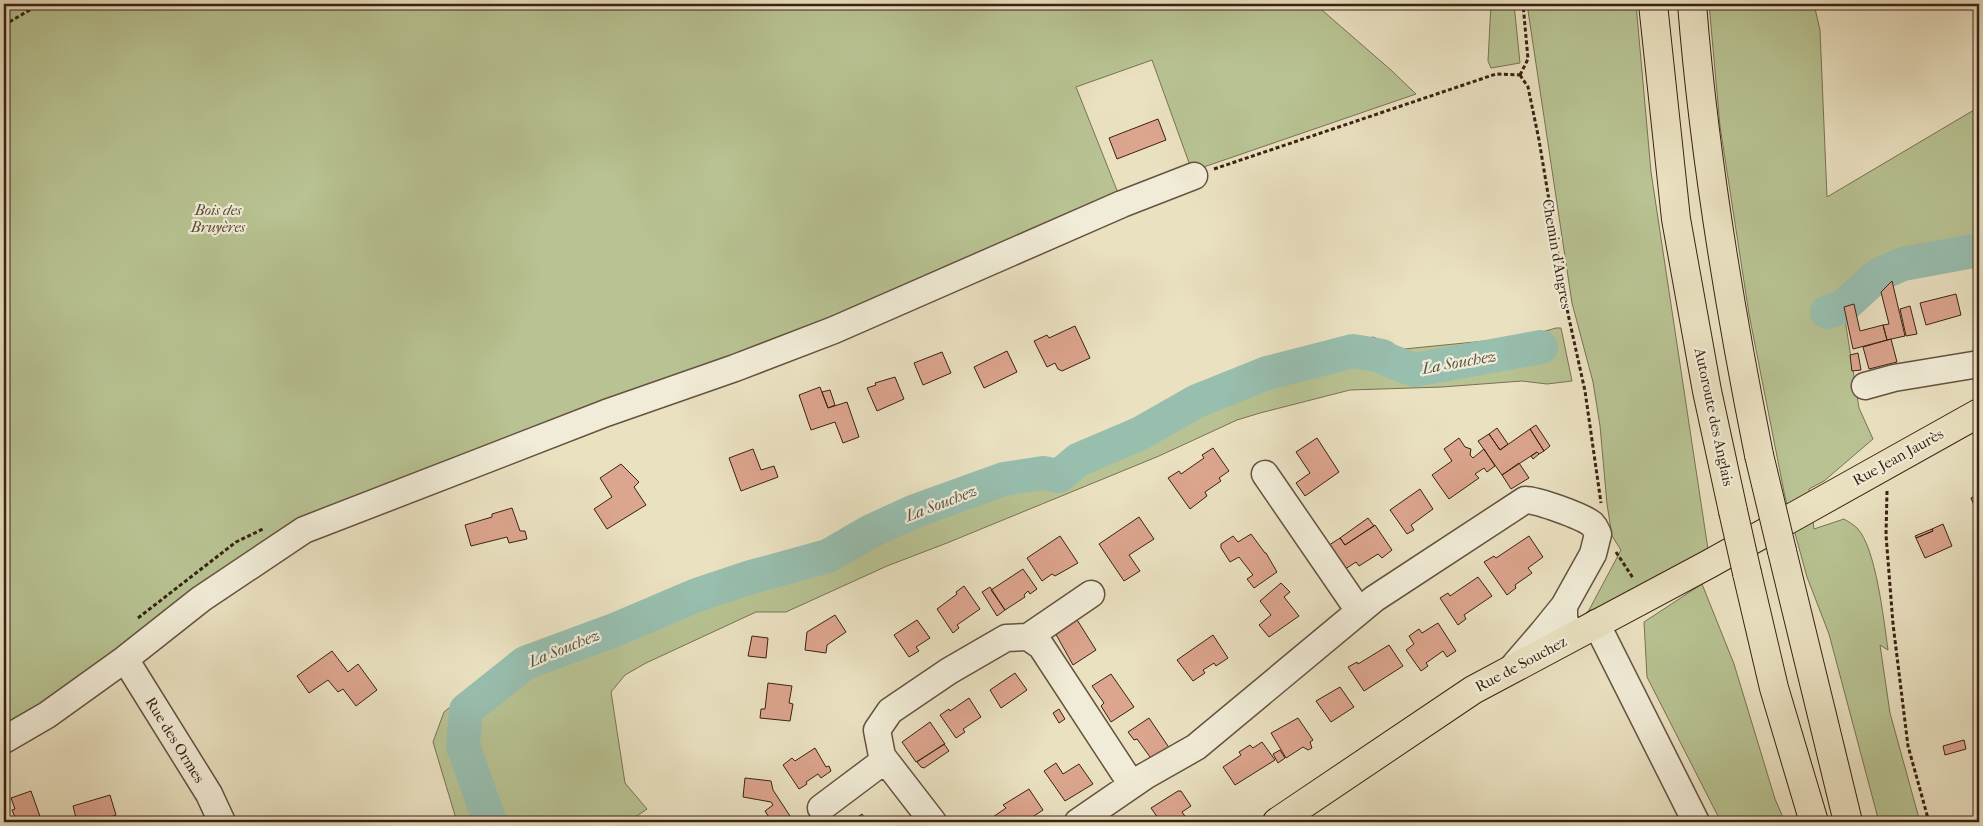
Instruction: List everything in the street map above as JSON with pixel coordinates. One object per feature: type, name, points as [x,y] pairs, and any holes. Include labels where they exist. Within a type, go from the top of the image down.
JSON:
[{"type":"main road","name":"Autoroute des Anglais","points":[[1653,4],[1676,219],[1707,391],[1774,688],[1814,822]]},
{"type":"main road","points":[[1692,4],[1697,59],[1732,316],[1759,455],[1848,822]]},
{"type":"main road","name":"Rue Jean Jaurès","points":[[1572,637],[1709,564],[1818,502],[1887,470],[1979,413]]},
{"type":"main road","name":"Rue de Souchez","points":[[1277,822],[1473,690],[1572,637]]},
{"type":"main road","name":"Rue de Souchez","points":[[1306,822],[1477,707],[1572,637]]},
{"type":"street","points":[[4,740],[47,715],[125,659],[201,599],[304,530],[606,413],[735,368],[834,330],[1122,204],[1194,176]]},
{"type":"street","points":[[1865,386],[1894,378],[1979,364]]},
{"type":"street","points":[[1265,474],[1359,611]]},
{"type":"street","points":[[1078,822],[1132,785],[1196,746],[1374,599],[1525,500],[1597,515],[1598,534],[1593,554],[1564,606],[1512,668]]},
{"type":"street","points":[[933,822],[882,756],[877,730],[890,711],[949,671],[1006,638],[1028,637],[1091,594]]},
{"type":"street","points":[[1564,606],[1564,618],[1572,637]]},
{"type":"street","points":[[1596,623],[1696,822]]},
{"type":"street","points":[[1028,637],[1041,646],[1132,785]]},
{"type":"street","name":"Rue des Ormes","points":[[125,659],[209,794],[222,822]]},
{"type":"street","points":[[822,808],[885,760]]},
{"type":"path","points":[[4,25],[40,4]]},
{"type":"path","points":[[1194,176],[1496,74],[1520,75],[1528,60],[1523,4]]},
{"type":"path","name":"Chemin d'Angres","points":[[1520,75],[1528,87],[1566,305],[1585,391],[1597,515]]},
{"type":"path","points":[[1887,470],[1886,535],[1893,624],[1908,746],[1929,822]]},
{"type":"green space","name":"Bois des Bruyères","points":[[4,4],[1315,4],[1416,94],[1192,171],[1152,60],[1076,87],[1120,198],[890,298],[396,487],[48,706],[4,728]]},
{"type":"green space","points":[[1491,4],[1514,4],[1520,63],[1491,68],[1488,61]]},
{"type":"green space","points":[[1527,4],[1636,4],[1651,172],[1709,556],[1588,612],[1621,550],[1612,536],[1607,504],[1600,426],[1593,382],[1572,303]]},
{"type":"green space","points":[[1709,4],[1814,4],[1820,30],[1827,197],[1979,107],[1979,250],[1903,264],[1878,275],[1843,307],[1859,408],[1873,439],[1824,481],[1809,489],[1814,529],[1844,519],[1857,528],[1864,538],[1869,551],[1878,586],[1888,650],[1880,645],[1890,713],[1920,822],[1879,822],[1829,634],[1807,577],[1785,497],[1749,314],[1720,126]]},
{"type":"green space","points":[[1561,328],[1572,381],[1547,384],[1522,381],[1442,387],[1350,390],[1237,420],[1159,456],[887,566],[786,612],[756,612],[646,663],[625,675],[611,692],[625,783],[647,809],[628,822],[457,822],[433,742],[444,712],[529,646],[570,632],[675,587],[751,564],[784,563],[800,558],[846,528],[881,520],[936,495],[1054,463],[1137,424],[1216,380],[1267,358],[1373,337],[1404,349],[1525,337]]},
{"type":"green space","points":[[1702,584],[1734,664],[1775,799],[1785,822],[1721,822],[1647,677],[1644,622]]},
{"type":"building","points":[[1158,119],[1166,140],[1117,159],[1109,138]]},
{"type":"building","points":[[1892,281],[1905,336],[1887,340],[1883,325],[1889,324],[1881,292]]},
{"type":"building","points":[[1956,294],[1961,315],[1926,325],[1920,303]]},
{"type":"building","points":[[1854,304],[1860,331],[1883,325],[1887,340],[1853,349],[1844,307]]},
{"type":"building","points":[[1910,306],[1917,334],[1906,336],[1900,309]]},
{"type":"building","points":[[1075,326],[1090,358],[1062,371],[1058,369],[1055,363],[1047,367],[1034,341],[1047,335],[1049,338]]},
{"type":"building","points":[[1891,339],[1897,362],[1869,369],[1863,347]]},
{"type":"building","points":[[1007,351],[1017,372],[984,388],[974,367]]},
{"type":"building","points":[[942,352],[951,373],[923,385],[914,363]]},
{"type":"building","points":[[1858,353],[1861,370],[1852,371],[1850,355]]},
{"type":"building","points":[[895,377],[904,399],[877,411],[867,388],[876,385],[875,383]]},
{"type":"building","points":[[820,387],[828,408],[847,402],[859,437],[843,443],[835,422],[811,430],[799,395]]},
{"type":"building","points":[[830,390],[835,405],[828,408],[822,392]]},
{"type":"building","points":[[1536,425],[1550,446],[1544,451],[1530,429]]},
{"type":"building","points":[[1497,428],[1508,444],[1500,450],[1489,434]]},
{"type":"building","points":[[1530,429],[1544,451],[1539,454],[1537,452],[1502,475],[1478,441],[1489,434],[1500,450]]},
{"type":"building","points":[[1317,438],[1339,472],[1305,496],[1296,483],[1310,473],[1296,452]]},
{"type":"building","points":[[1459,438],[1465,447],[1471,449],[1470,455],[1473,458],[1484,449],[1495,466],[1487,472],[1484,468],[1475,474],[1479,478],[1449,499],[1432,475],[1452,461],[1444,449]]},
{"type":"building","points":[[1213,448],[1229,471],[1219,478],[1221,481],[1205,492],[1207,496],[1190,509],[1168,478],[1179,471],[1181,474],[1204,458],[1202,455]]},
{"type":"building","points":[[753,449],[761,470],[774,466],[778,477],[741,491],[729,458]]},
{"type":"building","points":[[1537,452],[1539,454],[1533,459],[1531,456]]},
{"type":"building","points":[[1519,463],[1529,478],[1511,489],[1502,475]]},
{"type":"building","points":[[621,464],[639,482],[634,487],[646,505],[607,529],[594,509],[612,497],[600,478]]},
{"type":"building","points":[[1420,489],[1433,509],[1411,525],[1414,530],[1407,534],[1390,510]]},
{"type":"building","points":[[1979,494],[1979,517],[1971,498]]},
{"type":"building","points":[[512,508],[520,531],[525,531],[527,539],[509,543],[507,537],[471,546],[465,525],[492,517],[492,514]]},
{"type":"building","points":[[1139,517],[1154,539],[1129,555],[1140,571],[1124,581],[1099,544]]},
{"type":"building","points":[[1368,518],[1374,526],[1345,545],[1340,538]]},
{"type":"building","points":[[1943,524],[1952,546],[1925,558],[1916,538],[1933,531],[1932,529]]},
{"type":"building","points":[[1375,525],[1392,550],[1382,558],[1378,554],[1359,566],[1356,562],[1339,573],[1323,549],[1340,538],[1345,545]]},
{"type":"building","points":[[1932,529],[1933,531],[1916,538],[1915,536]]},
{"type":"building","points":[[1251,534],[1266,553],[1277,572],[1254,588],[1247,579],[1253,575],[1239,557],[1230,562],[1221,548],[1221,544],[1233,536],[1238,542]]},
{"type":"building","points":[[1060,536],[1078,563],[1055,576],[1052,574],[1042,581],[1027,558]]},
{"type":"building","points":[[1529,536],[1543,557],[1528,568],[1532,573],[1515,585],[1516,588],[1507,595],[1484,562],[1494,556],[1496,558]]},
{"type":"building","points":[[1023,569],[1037,589],[1030,594],[1028,591],[1024,595],[1025,597],[1005,610],[991,590]]},
{"type":"building","points":[[1478,577],[1492,596],[1464,615],[1466,619],[1458,625],[1440,598],[1448,593],[1450,596]]},
{"type":"building","points":[[1281,583],[1290,592],[1284,597],[1299,616],[1269,637],[1259,625],[1271,615],[1260,601]]},
{"type":"building","points":[[964,586],[980,609],[957,625],[959,628],[953,633],[937,609],[957,594],[956,592]]},
{"type":"building","points":[[990,587],[1005,610],[997,616],[982,592]]},
{"type":"building","points":[[835,615],[846,632],[827,645],[826,653],[805,650],[807,632]]},
{"type":"building","points":[[1074,615],[1096,650],[1073,665],[1053,629]]},
{"type":"building","points":[[917,620],[930,638],[916,647],[919,651],[909,657],[894,635]]},
{"type":"building","points":[[1438,623],[1456,651],[1447,657],[1443,651],[1426,663],[1428,666],[1421,671],[1406,650],[1414,644],[1409,636],[1419,629],[1422,633]]},
{"type":"building","points":[[1213,635],[1228,658],[1216,666],[1214,663],[1203,670],[1205,673],[1193,681],[1177,660]]},
{"type":"building","points":[[752,636],[768,638],[766,658],[748,656]]},
{"type":"building","points":[[1389,645],[1403,666],[1364,691],[1348,667],[1357,662],[1358,664]]},
{"type":"building","points":[[332,651],[348,672],[358,664],[377,690],[356,706],[343,689],[338,692],[328,680],[309,693],[297,676]]},
{"type":"building","points":[[1015,673],[1027,690],[1001,708],[990,690]]},
{"type":"building","points":[[1111,674],[1134,707],[1111,722],[1101,706],[1104,703],[1092,686]]},
{"type":"building","points":[[768,683],[792,686],[789,703],[793,704],[790,721],[760,718],[761,709],[765,709]]},
{"type":"building","points":[[1340,687],[1354,707],[1331,722],[1316,701]]},
{"type":"building","points":[[969,698],[981,717],[963,729],[965,732],[956,738],[940,715],[949,709],[950,711]]},
{"type":"building","points":[[1059,709],[1065,719],[1059,723],[1053,713]]},
{"type":"building","points":[[1149,718],[1170,749],[1153,761],[1137,739],[1134,740],[1128,732]]},
{"type":"building","points":[[1298,718],[1313,740],[1310,742],[1312,748],[1308,750],[1303,747],[1286,758],[1271,733]]},
{"type":"building","points":[[930,722],[945,744],[916,762],[902,742]]},
{"type":"building","points":[[1964,740],[1966,749],[1945,755],[1943,746]]},
{"type":"building","points":[[1262,742],[1275,760],[1235,785],[1223,767],[1241,755],[1239,752],[1250,745],[1253,748]]},
{"type":"building","points":[[944,744],[949,751],[924,768],[921,767],[917,762]]},
{"type":"building","points":[[815,748],[826,767],[829,766],[831,771],[821,778],[818,774],[799,789],[783,765],[792,758],[795,761]]},
{"type":"building","points":[[1280,750],[1285,758],[1278,763],[1273,754]]},
{"type":"building","points":[[1056,763],[1063,774],[1079,764],[1093,784],[1065,801],[1044,771]]},
{"type":"building","points":[[745,778],[771,781],[773,790],[790,816],[781,822],[772,822],[765,811],[773,805],[771,802],[743,797]]},
{"type":"building","points":[[1029,789],[1043,810],[1025,822],[997,822],[993,817],[1006,808],[1003,805]]},
{"type":"building","points":[[31,791],[42,822],[17,822],[12,810],[15,809],[11,798]]},
{"type":"building","points":[[1181,791],[1191,806],[1182,812],[1189,822],[1160,821],[1151,808]]},
{"type":"building","points":[[110,795],[116,815],[99,822],[77,822],[73,806]]},
{"type":"building","points":[[862,814],[867,822],[853,822],[853,820]]},
{"type":"waterway","name":"La Souchez","points":[[1827,312],[1843,307],[1878,275],[1903,264],[1979,250]]},
{"type":"waterway","name":"La Souchez","points":[[490,822],[463,746],[466,710],[525,663],[617,629],[697,595],[751,577],[828,556],[871,531],[915,511],[1004,479],[1043,473],[1059,476],[1078,460],[1139,434],[1197,401],[1267,373],[1353,351],[1382,356],[1414,370],[1541,347]]}]
